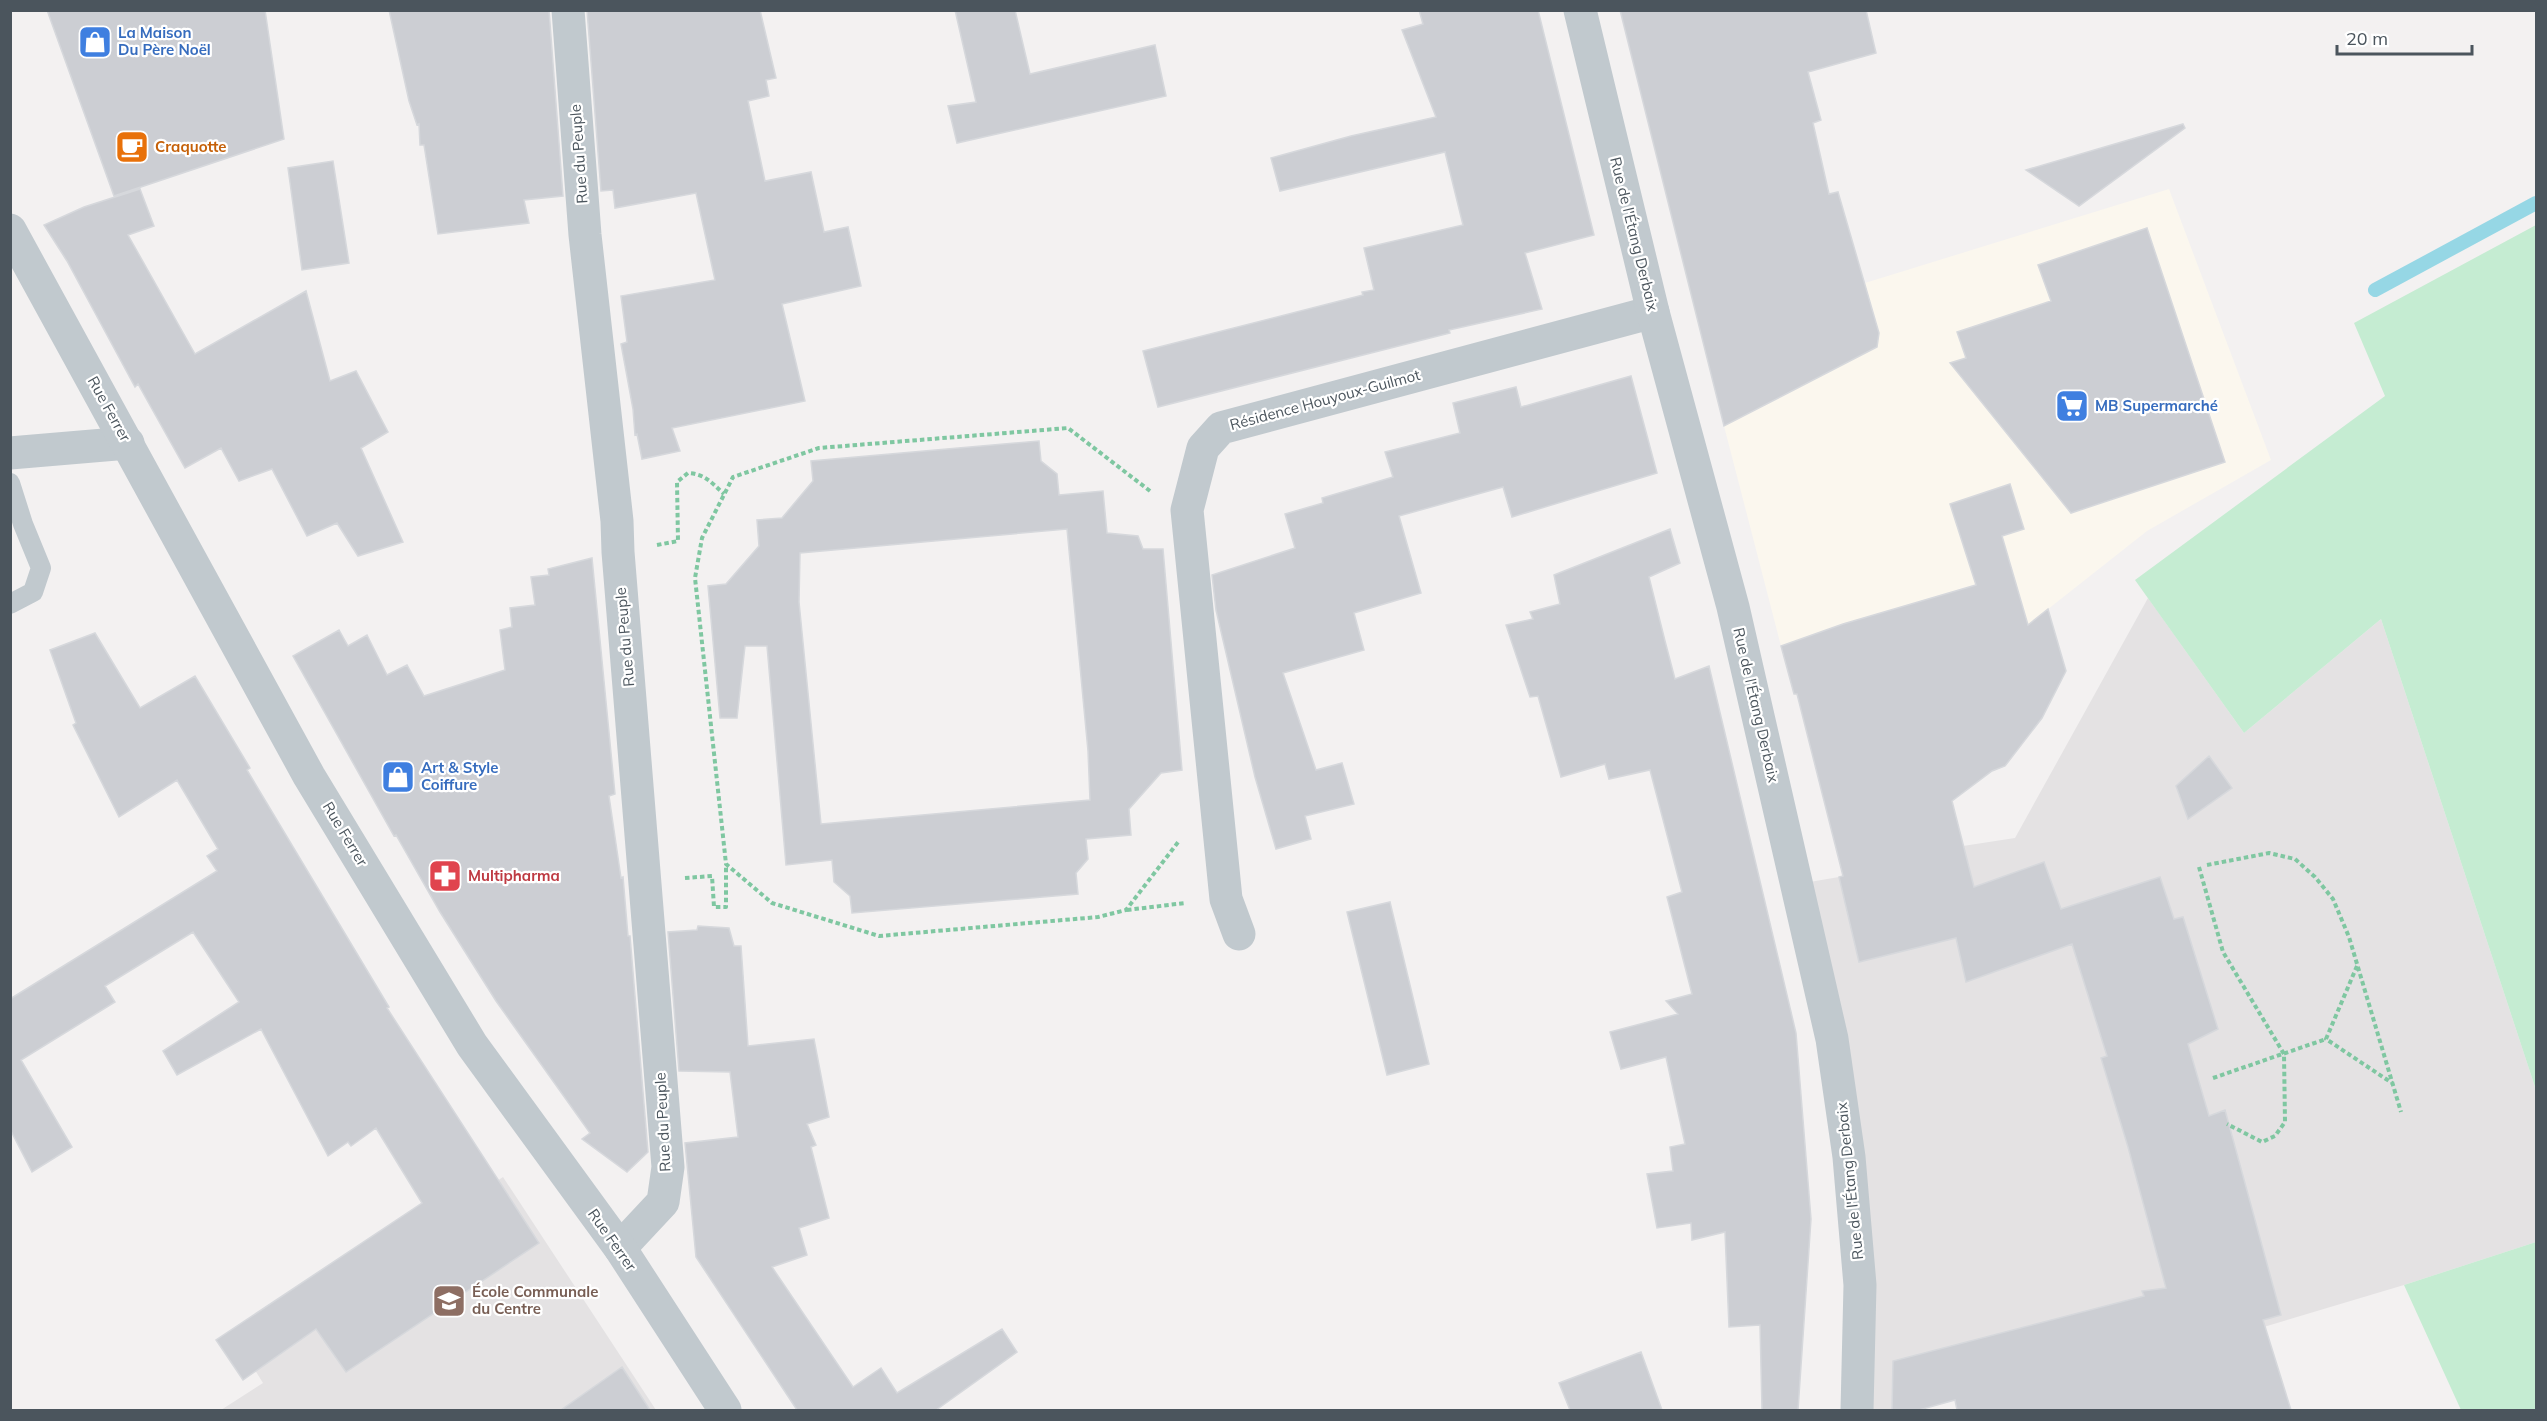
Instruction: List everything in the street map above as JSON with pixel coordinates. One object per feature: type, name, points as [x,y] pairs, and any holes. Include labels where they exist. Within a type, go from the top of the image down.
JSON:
[{"type":"street","name":"Rue du Peuple","points":[[568,10],[585,235],[617,521],[668,1167],[663,1202],[620,1248]]},
{"type":"street","name":"Rue de l'Étang Derbaix","points":[[1580,10],[1653,312],[1733,607],[1832,1039],[1849,1156],[1860,1285],[1857,1410]]},
{"type":"street","name":"Rue Ferrer","points":[[10,230],[309,776],[472,1045],[620,1248],[725,1410]]},
{"type":"street","name":"Résidence Houyoux-Guilmot","points":[[1239,934],[1226,899],[1187,510],[1203,448],[1221,428],[1653,312]]},
{"type":"street","points":[[10,453],[128,443]]},
{"type":"lane","points":[[10,483],[17,526],[41,567],[33,592],[10,604]]},
{"type":"path","points":[[645,880],[712,876],[714,907],[726,907],[726,864],[695,578],[702,538],[733,477],[819,448],[1068,428],[1170,507],[1187,510]]},
{"type":"path","points":[[618,552],[678,541],[677,482],[688,473],[706,477],[724,494]]},
{"type":"path","points":[[1126,910],[1178,842],[1216,804]]},
{"type":"path","points":[[2207,865],[2269,853],[2295,859],[2315,877],[2333,899],[2349,937],[2401,1112]]},
{"type":"path","points":[[726,864],[772,903],[879,936],[1098,917],[1126,910],[1226,899]]},
{"type":"path","points":[[2199,867],[2223,952],[2284,1054],[2285,1122],[2275,1136],[2262,1142],[2227,1124]]},
{"type":"path","points":[[2213,1078],[2326,1039],[2358,966]]},
{"type":"path","points":[[2326,1039],[2392,1083]]},
{"type":"shaded area","points":[[2169,189],[2271,460],[2147,531],[2028,625],[2013,573],[1843,624],[1781,646],[1724,426],[1877,347],[1879,333],[1865,283]]},
{"type":"shaded area","points":[[2148,598],[2244,733],[2381,619],[2536,1090],[2536,1242],[2404,1285],[2180,1352],[1957,1407],[1954,1399],[1918,1410],[1857,1410],[1860,1285],[1798,884],[1839,877],[1963,846],[2015,838]]},
{"type":"shaded area","name":"École Communale du Centre","points":[[503,1177],[656,1410],[221,1410],[263,1383],[242,1349]]},
{"type":"green space","points":[[2536,225],[2536,1090],[2381,619],[2244,733],[2135,580],[2385,396],[2354,323]]},
{"type":"green space","points":[[2536,1242],[2536,1410],[2461,1410],[2404,1285]]},
{"type":"building","points":[[47,10],[265,10],[284,139],[114,196]]},
{"type":"building","points":[[389,10],[549,10],[563,196],[524,200],[529,223],[438,234],[424,145],[420,145],[419,124],[417,125],[409,101]]},
{"type":"building","points":[[587,10],[760,10],[776,78],[766,80],[769,96],[748,101],[765,181],[811,172],[824,232],[848,227],[861,286],[782,304],[805,401],[672,428],[680,451],[642,459],[637,434],[635,435],[633,409],[621,344],[627,342],[621,296],[715,280],[696,193],[615,208],[613,190],[601,191]]},
{"type":"building","points":[[955,10],[1015,10],[1030,74],[1155,45],[1166,96],[957,143],[948,106],[976,102]]},
{"type":"building","points":[[1419,10],[1538,10],[1594,235],[1525,253],[1542,309],[1449,330],[1450,333],[1158,407],[1143,351],[1363,295],[1362,292],[1374,290],[1364,248],[1463,225],[1445,152],[1280,191],[1271,158],[1351,136],[1436,117],[1402,30],[1423,24]]},
{"type":"building","points":[[1620,10],[1866,10],[1876,53],[1808,72],[1821,120],[1813,123],[1829,194],[1838,192],[1879,333],[1877,347],[1724,426]]},
{"type":"building","points":[[2183,124],[2185,128],[2079,206],[2026,170]]},
{"type":"building","points":[[333,161],[349,263],[302,270],[288,168]]},
{"type":"building","points":[[140,189],[154,226],[128,235],[195,354],[306,291],[330,381],[356,371],[388,432],[361,448],[403,542],[358,556],[337,523],[307,536],[272,469],[239,481],[221,448],[185,468],[138,384],[135,387],[67,261],[44,225],[84,207]]},
{"type":"building","points":[[2147,228],[2225,462],[2071,513],[1950,363],[1966,358],[1957,332],[2051,301],[2038,265]]},
{"type":"building","points":[[1631,376],[1657,473],[1512,517],[1503,487],[1399,516],[1421,593],[1354,613],[1364,650],[1283,673],[1316,770],[1342,763],[1354,804],[1305,816],[1311,839],[1276,849],[1255,777],[1216,610],[1212,575],[1295,548],[1285,514],[1323,503],[1322,498],[1393,477],[1385,452],[1460,433],[1453,403],[1516,387],[1521,407]]},
{"type":"building","points":[[1039,441],[1041,461],[1057,474],[1059,495],[1103,491],[1107,533],[1138,536],[1143,549],[1163,549],[1182,770],[1161,773],[1129,809],[1131,835],[1086,839],[1088,859],[1076,873],[1078,894],[852,913],[850,896],[834,882],[832,860],[786,865],[767,646],[745,646],[737,718],[720,718],[708,586],[726,584],[759,546],[757,520],[782,518],[813,481],[811,461]],"holes":[[[1067,529],[1088,751],[1090,800],[821,824],[799,602],[800,553]]]},
{"type":"building","points":[[2010,484],[2024,529],[2002,536],[2028,625],[2048,609],[2066,671],[2042,718],[2005,766],[1992,771],[1952,801],[1974,887],[2044,862],[2061,909],[2160,877],[2174,919],[2183,917],[2218,1029],[2188,1044],[2209,1116],[2225,1110],[2281,1315],[2263,1320],[2291,1410],[1957,1410],[1955,1400],[1919,1410],[1892,1410],[1893,1361],[2144,1296],[2142,1291],[2166,1288],[2101,1058],[2107,1056],[2072,944],[1966,982],[1956,938],[1859,962],[1839,877],[1843,876],[1797,694],[1794,694],[1781,646],[1843,624],[1976,585],[1950,504]]},
{"type":"building","points":[[1670,529],[1680,563],[1649,577],[1675,679],[1709,666],[1796,1033],[1811,1219],[1798,1410],[1762,1410],[1760,1325],[1729,1327],[1725,1232],[1692,1240],[1691,1223],[1657,1228],[1647,1174],[1673,1171],[1670,1147],[1685,1144],[1666,1057],[1621,1069],[1610,1032],[1678,1014],[1666,1001],[1692,994],[1667,897],[1682,892],[1650,770],[1609,779],[1605,764],[1561,777],[1538,696],[1530,697],[1506,625],[1533,619],[1530,612],[1560,604],[1554,575]]},
{"type":"building","points":[[592,558],[615,794],[609,796],[621,878],[623,877],[628,936],[630,936],[648,1152],[627,1172],[582,1139],[590,1133],[496,1001],[440,912],[396,835],[394,836],[293,656],[339,630],[348,646],[367,635],[387,675],[407,665],[424,696],[505,670],[500,630],[512,627],[510,608],[535,605],[531,577],[549,575],[548,569]]},
{"type":"building","points":[[95,633],[140,708],[195,676],[250,768],[247,770],[389,1007],[387,1008],[539,1243],[346,1372],[316,1329],[243,1380],[216,1340],[422,1203],[376,1128],[351,1146],[348,1142],[328,1156],[261,1029],[177,1075],[163,1051],[239,1002],[193,932],[105,986],[115,1002],[21,1060],[72,1147],[32,1172],[10,1129],[10,999],[217,871],[207,856],[218,849],[177,780],[119,817],[73,725],[76,723],[50,650]]},
{"type":"building","points":[[2209,756],[2232,788],[2188,819],[2176,786]]},
{"type":"building","points":[[1390,902],[1429,1064],[1387,1075],[1347,912]]},
{"type":"building","points":[[698,926],[729,928],[734,946],[741,946],[748,1046],[814,1039],[829,1117],[807,1124],[816,1145],[811,1147],[829,1218],[799,1228],[807,1255],[772,1267],[853,1387],[881,1368],[897,1393],[1002,1329],[1017,1352],[936,1410],[797,1410],[696,1257],[685,1143],[738,1137],[730,1072],[679,1071],[668,932],[697,930]]},
{"type":"building","points":[[1641,1352],[1662,1410],[1570,1410],[1559,1383]]},
{"type":"building","points":[[622,1367],[650,1410],[561,1410]]},
{"type":"waterway","points":[[2375,290],[2536,203]]},
{"type":"place","name":"La Maison Du Père Noël","points":[[95,42]]},
{"type":"place","name":"Craquotte","points":[[132,147]]},
{"type":"place","name":"MB Supermarché","points":[[2072,406]]},
{"type":"place","name":"Art & Style Coiffure","points":[[398,777]]},
{"type":"place","name":"Multipharma","points":[[445,876]]},
{"type":"place","name":"École Communale du Centre","points":[[449,1301]]}]
